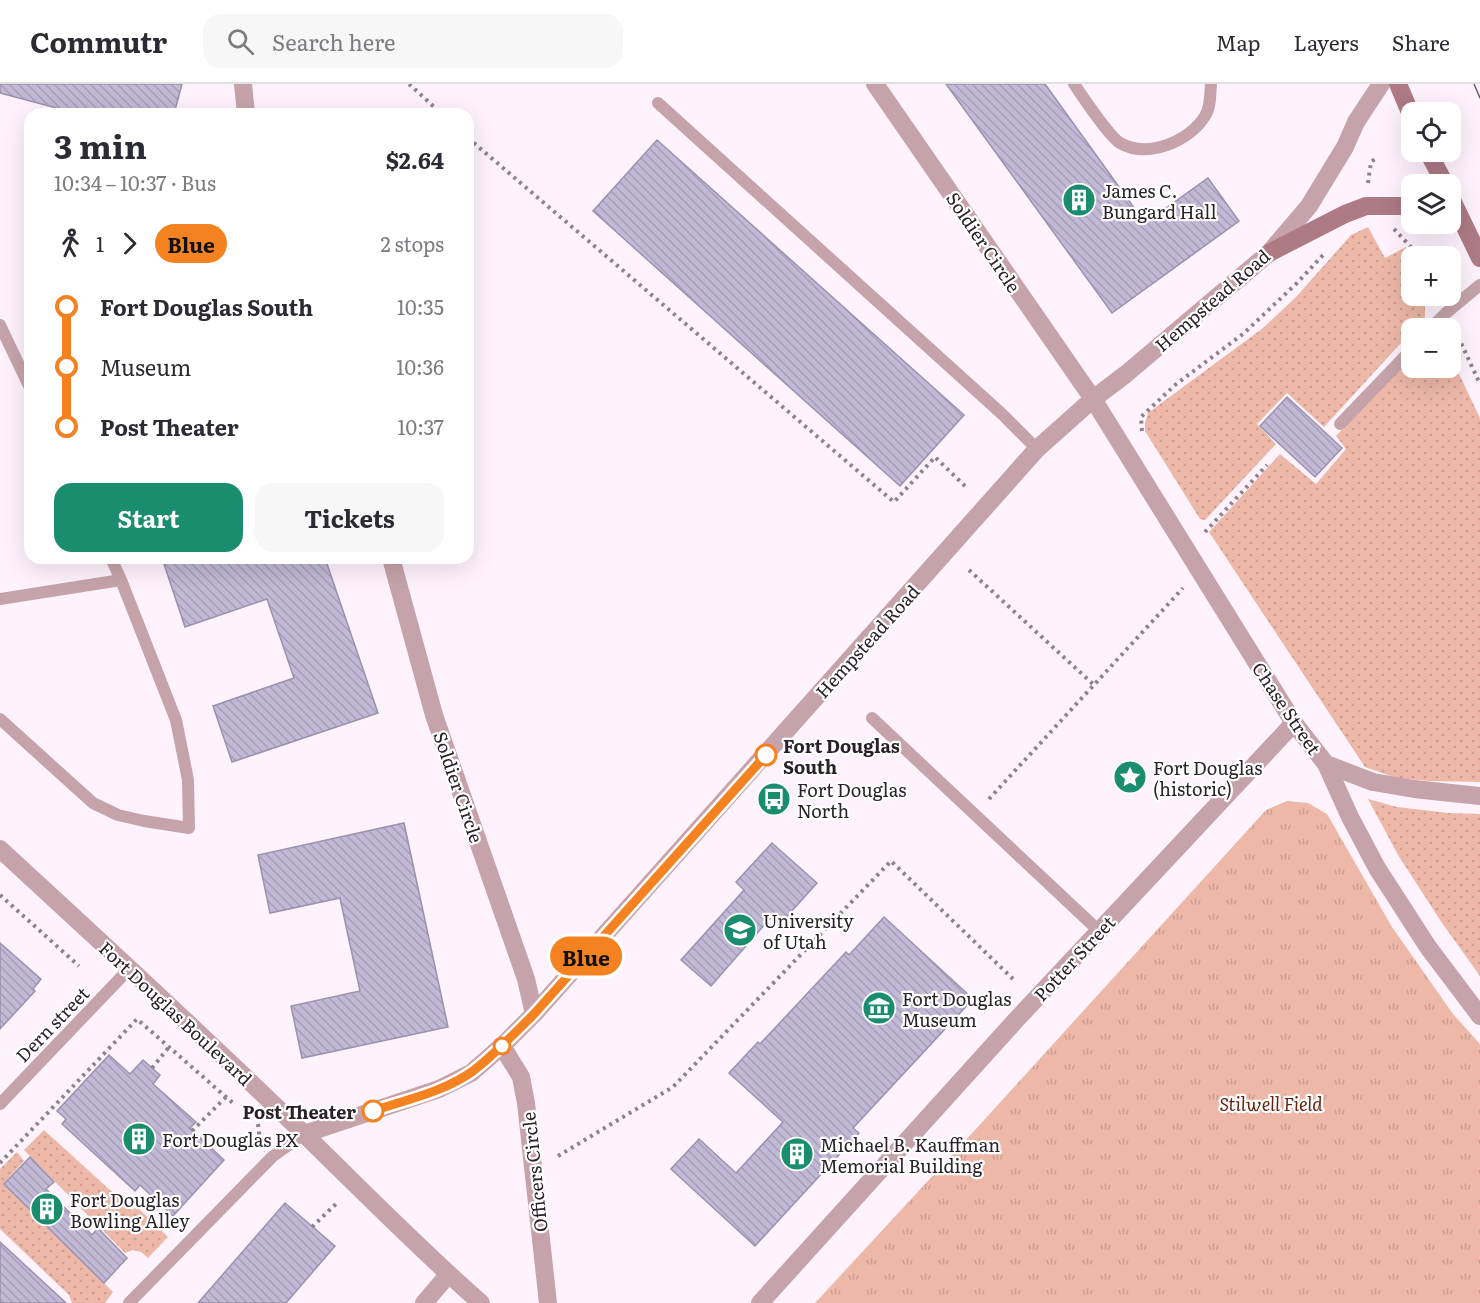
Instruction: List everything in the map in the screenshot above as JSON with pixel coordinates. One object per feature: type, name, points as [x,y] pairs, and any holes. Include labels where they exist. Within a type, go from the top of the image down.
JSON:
[{"type":"main road","points":[[1398,84],[1406,102]]},
{"type":"main road","points":[[1269,253],[1345,214],[1366,206],[1401,206]]},
{"type":"main road","points":[[1461,221],[1480,258]]},
{"type":"street","points":[[243,84],[245,108]]},
{"type":"street","name":"Soldier Circle","points":[[875,84],[1093,399]]},
{"type":"street","name":"Hempstead Road","points":[[304,1134],[440,1089],[471,1072],[502,1046],[534,1014],[1036,449],[1269,253],[1309,206],[1345,147],[1356,122],[1381,84]]},
{"type":"street","name":"Chase Street","points":[[1093,399],[1294,723],[1326,764],[1377,868],[1428,947],[1480,1016]]},
{"type":"street","name":"Soldier Circle","points":[[393,564],[435,715],[526,979],[534,1014]]},
{"type":"street","name":"Potter Street","points":[[760,1303],[1016,1020],[1294,723]]},
{"type":"street","points":[[1326,764],[1373,782],[1480,796]]},
{"type":"street","name":"Fort Douglas Boulevard","points":[[0,849],[130,968],[448,1275],[481,1303]]},
{"type":"street","name":"Officers Circle","points":[[502,1046],[521,1077],[526,1103],[548,1303]]},
{"type":"street","points":[[423,1303],[448,1275]]},
{"type":"lane","points":[[1074,84],[1119,143],[1139,149],[1165,146],[1192,131],[1206,115],[1210,102],[1211,84]]},
{"type":"lane","points":[[658,103],[1002,414],[1036,449]]},
{"type":"lane","points":[[1441,318],[1480,285]]},
{"type":"lane","points":[[0,324],[24,375]]},
{"type":"lane","points":[[1340,424],[1401,360]]},
{"type":"lane","points":[[0,719],[93,803],[118,815],[189,828],[189,780],[176,720],[114,564]]},
{"type":"lane","points":[[0,599],[121,580]]},
{"type":"lane","points":[[872,718],[1099,931]]},
{"type":"lane","name":"Dern street","points":[[0,1104],[130,968]]},
{"type":"lane","points":[[129,1303],[273,1157],[304,1134]]},
{"type":"path","points":[[409,84],[435,108]]},
{"type":"path","points":[[474,143],[894,502],[935,457],[967,488]]},
{"type":"path","points":[[1368,184],[1371,162],[1375,159]]},
{"type":"path","points":[[1142,433],[1141,417],[1176,385],[1243,334],[1298,283],[1329,248]]},
{"type":"path","points":[[1446,313],[1480,384]]},
{"type":"path","points":[[1205,532],[1267,465]]},
{"type":"path","points":[[969,570],[1094,685]]},
{"type":"path","points":[[974,816],[1200,570]]},
{"type":"path","points":[[558,1156],[673,1087],[891,861],[1013,979]]},
{"type":"path","points":[[0,895],[79,966]]},
{"type":"path","points":[[0,1163],[137,1019],[242,1110]]},
{"type":"path","points":[[152,1068],[169,1047]]},
{"type":"path","points":[[192,1131],[226,1096]]},
{"type":"path","points":[[250,1117],[258,1124],[260,1141]]},
{"type":"path","points":[[312,1227],[340,1200]]},
{"type":"green space","points":[[1368,227],[1385,258],[1401,250],[1401,306],[1425,306],[1425,317],[1401,318],[1401,343],[1324,427],[1287,393],[1257,424],[1276,444],[1205,520],[1200,519],[1145,431],[1148,413],[1263,328],[1296,297],[1351,235]]},
{"type":"green space","points":[[1401,368],[1401,378],[1461,378],[1480,418],[1480,782],[1396,778],[1365,767],[1209,532],[1280,454],[1316,484],[1346,449],[1336,436]]},
{"type":"green space","points":[[1368,799],[1397,807],[1480,814],[1480,976],[1398,855]]},
{"type":"green space","name":"Stilwell Field","points":[[1287,801],[1308,803],[1327,814],[1392,927],[1453,1014],[1480,1044],[1480,1303],[815,1303],[1266,810]]},
{"type":"green space","points":[[44,1130],[132,1210],[137,1207],[168,1237],[148,1258],[141,1252],[133,1250],[125,1253],[24,1150]]},
{"type":"green space","points":[[17,1152],[24,1161],[4,1183],[113,1292],[105,1303],[72,1303],[69,1295],[0,1229],[0,1169]]},
{"type":"building","points":[[0,84],[182,84],[176,108],[56,108],[0,93]]},
{"type":"building","name":"James C. Bungard Hall","points":[[946,84],[1045,84],[1145,223],[1208,178],[1239,221],[1112,313]]},
{"type":"building","points":[[657,140],[964,415],[900,486],[593,211]]},
{"type":"building","points":[[1287,397],[1342,448],[1315,477],[1260,426]]},
{"type":"building","points":[[164,564],[327,564],[378,713],[232,762],[213,706],[294,678],[267,599],[185,627]]},
{"type":"building","points":[[404,823],[448,1027],[302,1058],[291,1006],[360,991],[340,898],[270,913],[258,855]]},
{"type":"building","points":[[772,843],[817,883],[781,923],[773,915],[711,986],[681,960],[744,890],[736,882]]},
{"type":"building","points":[[884,917],[973,999],[853,1128],[859,1133],[755,1246],[671,1169],[699,1139],[736,1173],[783,1122],[729,1073],[758,1042],[760,1044],[846,952],[849,955]]},
{"type":"building","points":[[0,943],[41,979],[33,989],[35,991],[0,1029]]},
{"type":"building","name":"Fort Douglas PX","points":[[109,1055],[130,1074],[143,1060],[160,1075],[153,1084],[196,1122],[190,1128],[224,1160],[173,1216],[140,1185],[135,1191],[62,1124],[66,1119],[57,1111]]},
{"type":"building","name":"Fort Douglas Bowling Alley","points":[[30,1157],[54,1182],[46,1189],[92,1235],[98,1228],[127,1258],[104,1283],[4,1184]]},
{"type":"building","points":[[285,1203],[335,1246],[286,1303],[198,1303]]},
{"type":"building","points":[[0,1242],[66,1303],[0,1303]]},
{"type":"tram line","points":[[1474,84],[1480,98]]},
{"type":"bus line","name":"Blue","points":[[373,1111],[440,1089],[471,1072],[502,1046],[534,1014],[766,755]]},
{"type":"place","name":"James C. Bungard Hall","points":[[1079,200]]},
{"type":"place","name":"Fort Douglas South","points":[[766,755]]},
{"type":"place","name":"Fort Douglas (historic)","points":[[1130,777]]},
{"type":"place","name":"Fort Douglas North","points":[[774,799]]},
{"type":"place","name":"University of Utah","points":[[740,930]]},
{"type":"place","name":"Fort Douglas Museum","points":[[879,1008]]},
{"type":"place","name":"Post Theater","points":[[373,1111]]},
{"type":"place","name":"Fort Douglas PX","points":[[139,1139]]},
{"type":"place","name":"Michael B. Kauffman Memorial Building","points":[[797,1154]]},
{"type":"place","name":"Fort Douglas Bowling Alley","points":[[47,1209]]}]
